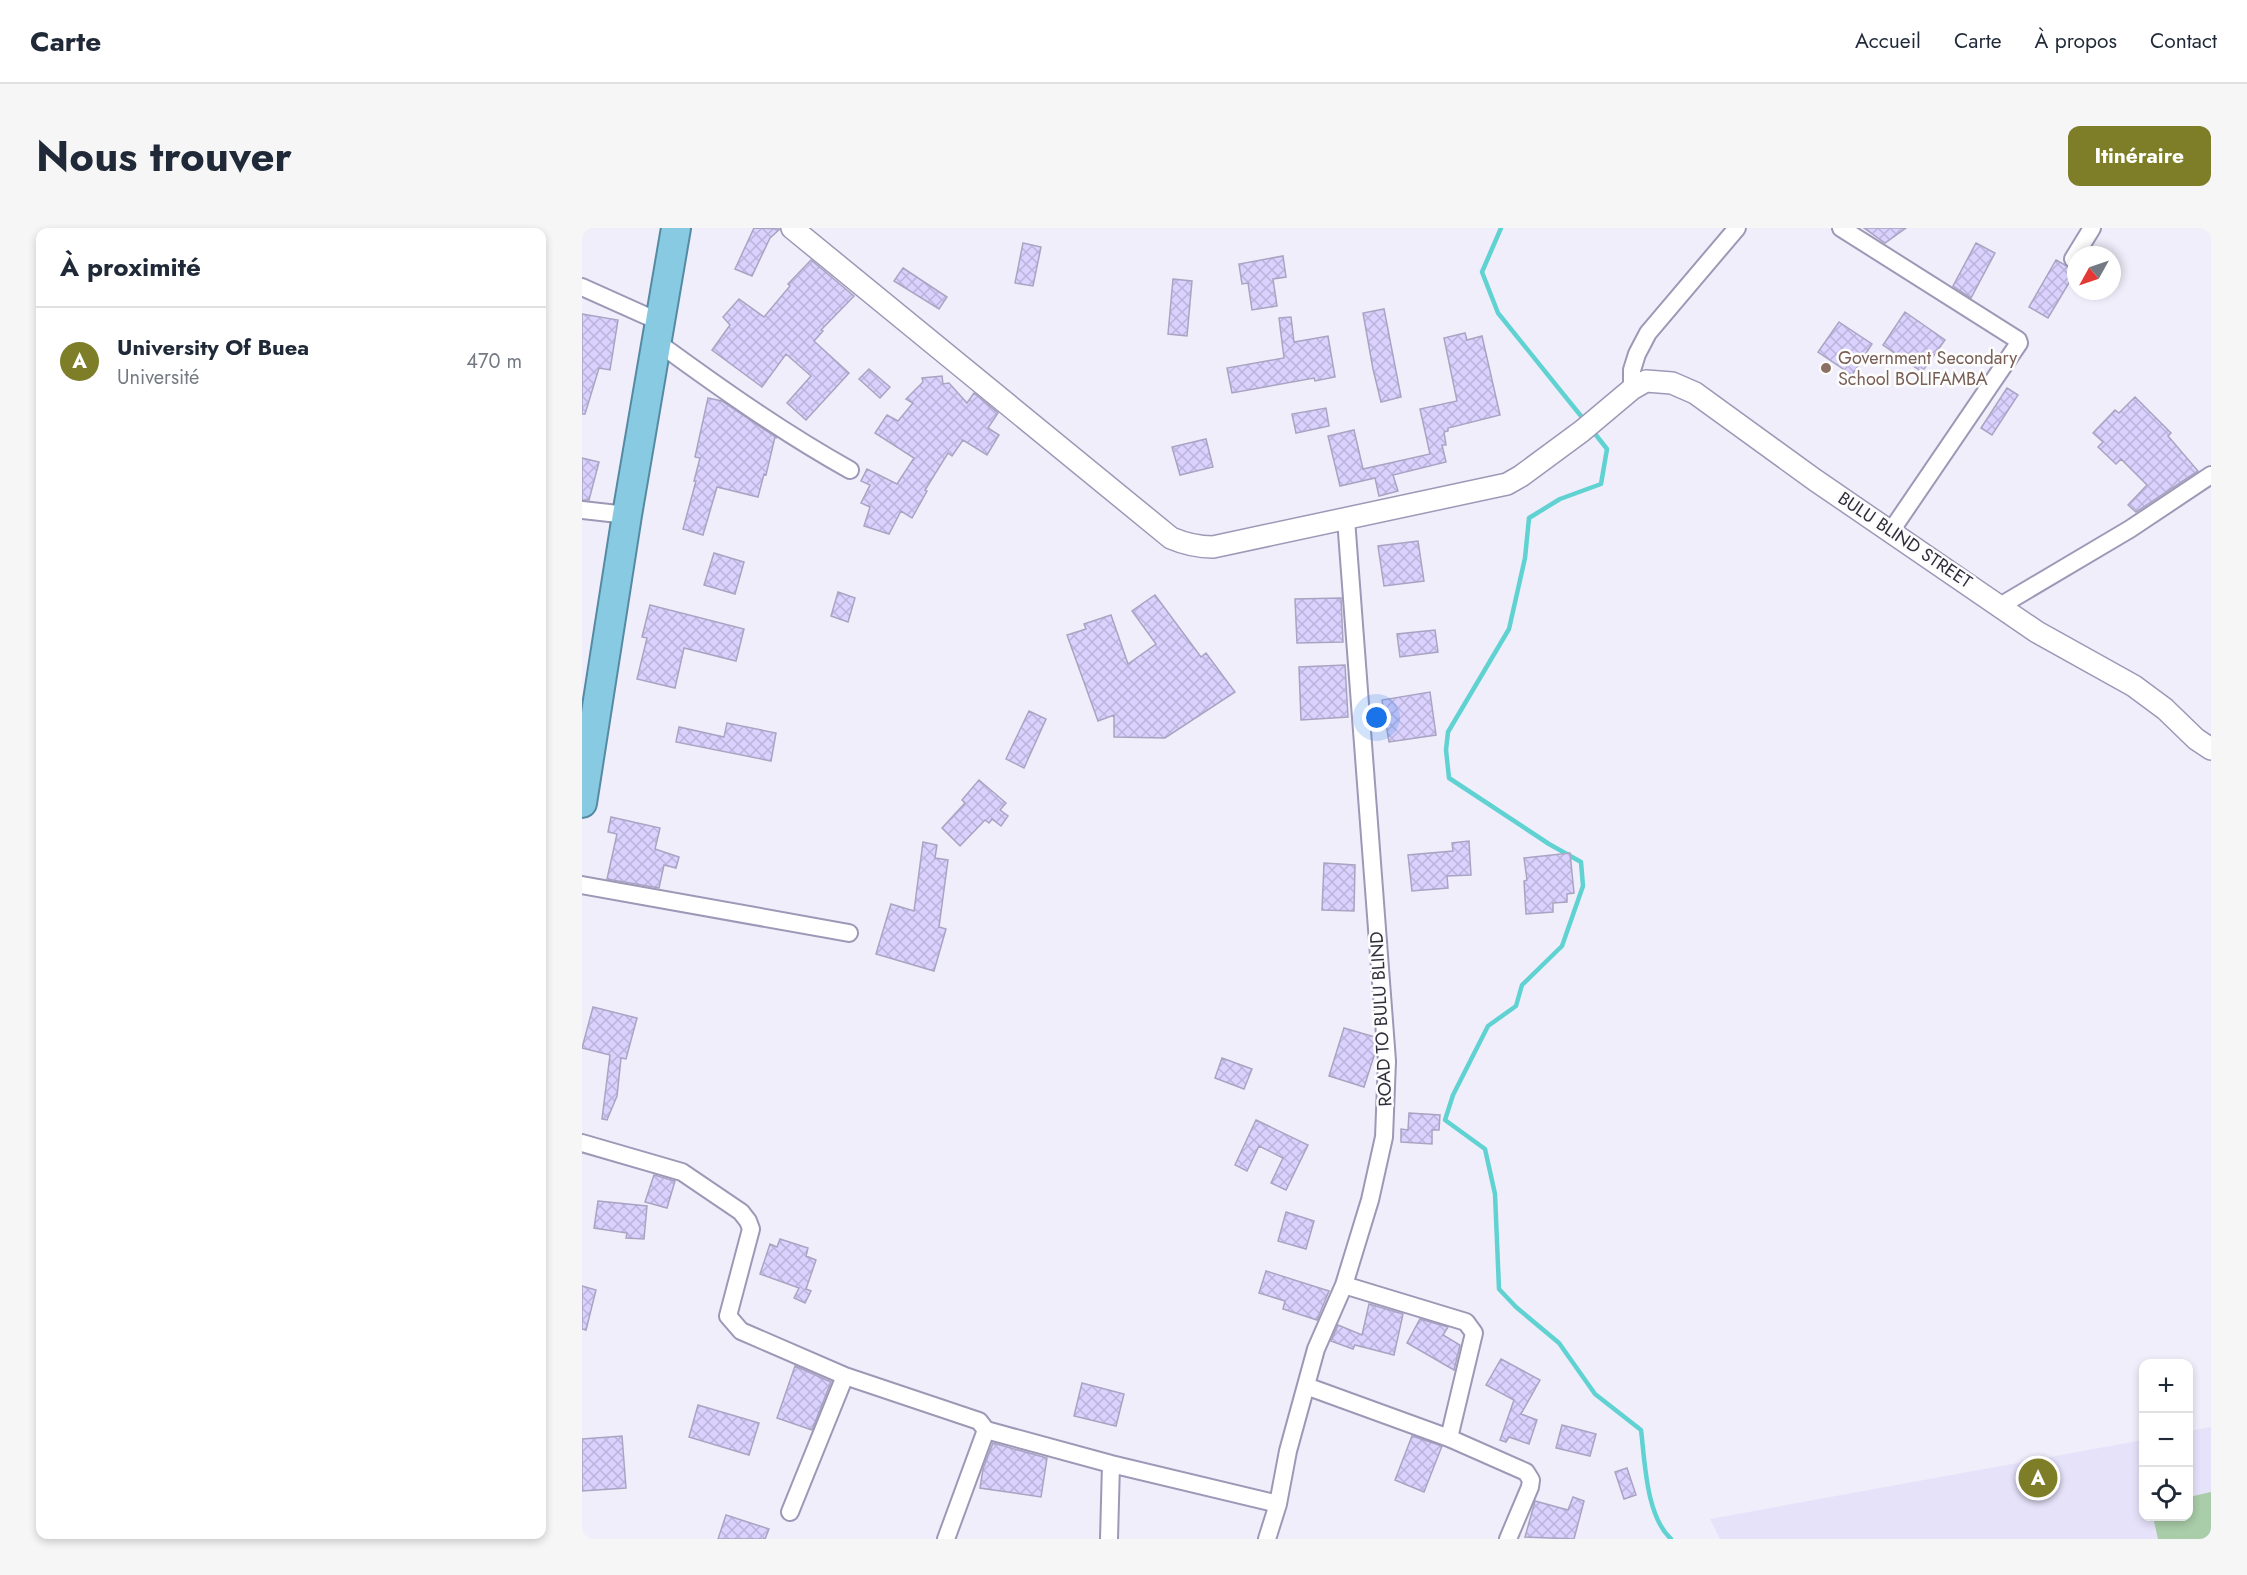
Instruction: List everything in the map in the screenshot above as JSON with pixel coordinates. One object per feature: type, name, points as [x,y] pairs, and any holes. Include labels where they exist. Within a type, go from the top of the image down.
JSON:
[{"type":"highway","points":[[582,803],[627,515],[676,228]]},
{"type":"street","name":"BULU BLIND STREET","points":[[792,228],[1171,538],[1200,547],[1213,547],[1507,484],[1588,426],[1632,389],[1646,381],[1672,383],[1695,393],[1815,480],[2037,632],[2134,686],[2165,709],[2196,740],[2211,749]]},
{"type":"street","points":[[1632,389],[1632,369],[1648,333],[1737,228]]},
{"type":"street","points":[[1841,228],[2018,340],[2019,343],[1891,531]]},
{"type":"street","points":[[2081,246],[2092,228]]},
{"type":"street","points":[[582,287],[659,332],[736,400],[797,440],[850,470]]},
{"type":"street","points":[[2001,606],[2130,529],[2211,475]]},
{"type":"street","points":[[582,510],[627,515]]},
{"type":"street","name":"ROAD TO BULU BLIND","points":[[1267,1539],[1278,1504],[1288,1451],[1319,1340],[1344,1285],[1370,1200],[1383,1145],[1387,1099],[1387,1061],[1346,519]]},
{"type":"street","points":[[582,885],[849,933]]},
{"type":"street","points":[[582,1143],[682,1172],[741,1212],[751,1229],[728,1316],[741,1331],[844,1376],[980,1421],[986,1430],[1111,1464],[1278,1504]]},
{"type":"street","points":[[1344,1285],[1466,1322],[1471,1328],[1474,1333],[1449,1438]]},
{"type":"street","points":[[790,1512],[844,1376]]},
{"type":"street","points":[[1306,1386],[1449,1438],[1526,1472],[1531,1480],[1508,1539]]},
{"type":"street","points":[[946,1539],[986,1430]]},
{"type":"street","points":[[1109,1539],[1111,1464]]},
{"type":"shaded area","points":[[2211,1427],[2211,1539],[1720,1539],[1710,1519],[2139,1441],[2139,1521],[2193,1521],[2193,1430]]},
{"type":"green space","points":[[2211,1492],[2211,1539],[2158,1539],[2154,1521],[2193,1521],[2193,1496]]},
{"type":"building","points":[[754,228],[780,229],[770,238],[752,276],[735,269]]},
{"type":"building","points":[[1864,228],[1906,228],[1885,243]]},
{"type":"building","points":[[1023,243],[1041,247],[1033,286],[1015,283]]},
{"type":"building","points":[[1976,243],[1995,253],[1971,298],[1953,286]]},
{"type":"building","points":[[1283,256],[1286,277],[1273,279],[1277,306],[1252,310],[1248,283],[1242,284],[1239,264]]},
{"type":"building","points":[[811,260],[854,296],[821,330],[823,331],[814,341],[849,373],[806,420],[787,403],[811,376],[786,354],[762,387],[712,350],[730,325],[723,317],[739,299],[764,317],[790,286],[788,284]]},
{"type":"building","points":[[2056,260],[2067,266],[2067,286],[2048,318],[2029,307]]},
{"type":"building","points":[[903,268],[947,297],[939,309],[894,281]]},
{"type":"building","points":[[1173,279],[1192,281],[1187,336],[1168,334]]},
{"type":"building","points":[[1384,309],[1401,397],[1381,402],[1363,313]]},
{"type":"building","points":[[1905,312],[1945,340],[1922,372],[1883,345]]},
{"type":"building","points":[[582,314],[618,320],[610,370],[599,368],[585,414],[582,414]]},
{"type":"building","points":[[1291,317],[1294,342],[1328,336],[1335,377],[1315,381],[1314,378],[1232,393],[1227,368],[1284,358],[1279,318]]},
{"type":"building","points":[[1839,322],[1872,344],[1852,375],[1818,352]]},
{"type":"building","points":[[1465,333],[1467,340],[1482,336],[1500,415],[1448,428],[1448,431],[1444,432],[1446,445],[1442,445],[1446,462],[1393,475],[1398,491],[1379,496],[1375,478],[1340,486],[1328,436],[1354,430],[1363,469],[1430,454],[1420,409],[1457,401],[1444,338]]},
{"type":"building","points":[[869,369],[890,387],[880,398],[859,379]]},
{"type":"building","points":[[942,376],[943,384],[949,383],[967,403],[974,393],[998,413],[988,428],[999,435],[987,455],[963,440],[952,456],[948,453],[925,490],[927,491],[912,518],[901,511],[889,534],[864,526],[870,507],[861,503],[870,485],[861,481],[867,469],[897,484],[914,458],[875,433],[887,415],[898,421],[913,403],[906,399],[923,382],[922,378]]},
{"type":"building","points":[[2007,388],[2018,395],[1992,435],[1981,428]]},
{"type":"building","points":[[2135,397],[2171,433],[2168,436],[2198,471],[2136,512],[2128,505],[2147,485],[2121,459],[2116,464],[2098,447],[2103,442],[2093,433],[2115,410],[2119,413]]},
{"type":"building","points":[[708,398],[722,401],[777,438],[775,437],[758,497],[717,487],[703,535],[683,529],[696,481],[694,481],[700,458],[695,457]]},
{"type":"building","points":[[1326,408],[1329,426],[1296,433],[1292,414]]},
{"type":"building","points":[[1206,439],[1213,467],[1180,475],[1172,447]]},
{"type":"building","points":[[582,458],[599,462],[589,500],[582,500]]},
{"type":"building","points":[[1418,541],[1424,581],[1384,586],[1378,546]]},
{"type":"building","points":[[714,553],[744,562],[735,594],[704,585]]},
{"type":"building","points":[[838,592],[855,598],[848,622],[831,616]]},
{"type":"building","points":[[1155,595],[1201,657],[1206,653],[1235,692],[1165,738],[1114,737],[1114,715],[1098,721],[1067,635],[1086,629],[1084,624],[1111,615],[1128,664],[1156,644],[1132,611]]},
{"type":"building","points":[[1341,598],[1343,642],[1297,643],[1295,599]]},
{"type":"building","points":[[650,605],[744,629],[736,661],[684,648],[675,688],[637,679],[647,638],[642,637]]},
{"type":"building","points":[[1435,630],[1438,652],[1400,657],[1397,634]]},
{"type":"building","points":[[1345,665],[1348,717],[1301,720],[1299,667]]},
{"type":"building","points":[[1430,692],[1436,735],[1389,742],[1382,700]]},
{"type":"building","points":[[1029,711],[1046,719],[1024,768],[1006,759]]},
{"type":"building","points":[[727,723],[776,733],[771,761],[676,742],[679,727],[724,737]]},
{"type":"building","points":[[979,780],[1006,803],[1000,810],[1008,816],[1001,826],[992,819],[989,823],[985,820],[960,846],[942,828],[965,803],[962,800]]},
{"type":"building","points":[[611,817],[660,828],[655,849],[679,857],[676,868],[664,865],[659,888],[607,879],[617,834],[608,832]]},
{"type":"building","points":[[1469,841],[1471,875],[1447,876],[1448,888],[1412,891],[1408,855],[1453,851],[1452,843]]},
{"type":"building","points":[[923,842],[937,845],[935,858],[948,860],[939,927],[946,929],[934,971],[876,954],[891,904],[914,911]]},
{"type":"building","points":[[1570,853],[1574,893],[1567,894],[1567,902],[1553,903],[1553,912],[1526,914],[1524,881],[1527,880],[1524,858]]},
{"type":"building","points":[[1324,863],[1355,865],[1354,911],[1322,910]]},
{"type":"building","points":[[593,1007],[637,1018],[626,1059],[621,1058],[617,1096],[607,1120],[602,1119],[610,1055],[582,1048]]},
{"type":"building","points":[[1344,1028],[1375,1037],[1376,1050],[1364,1087],[1329,1076]]},
{"type":"building","points":[[1222,1058],[1252,1069],[1244,1089],[1215,1078]]},
{"type":"building","points":[[1409,1113],[1440,1115],[1439,1130],[1432,1130],[1432,1144],[1401,1142],[1401,1129],[1408,1130]]},
{"type":"building","points":[[1256,1120],[1308,1145],[1286,1190],[1271,1183],[1283,1158],[1259,1146],[1247,1171],[1235,1165]]},
{"type":"building","points":[[654,1175],[675,1181],[667,1208],[645,1202]]},
{"type":"building","points":[[598,1201],[647,1206],[644,1239],[626,1238],[627,1233],[594,1228]]},
{"type":"building","points":[[1286,1212],[1314,1221],[1306,1249],[1278,1241]]},
{"type":"building","points":[[780,1239],[808,1248],[806,1256],[816,1260],[806,1289],[811,1291],[805,1303],[794,1298],[799,1288],[760,1274],[770,1244],[777,1247]]},
{"type":"building","points":[[1266,1271],[1329,1291],[1317,1320],[1283,1309],[1285,1301],[1259,1293]]},
{"type":"building","points":[[582,1286],[596,1290],[586,1330],[582,1329]]},
{"type":"building","points":[[1369,1304],[1403,1314],[1394,1355],[1355,1345],[1353,1349],[1331,1341],[1338,1325],[1362,1335]]},
{"type":"building","points":[[1420,1319],[1448,1327],[1443,1335],[1460,1345],[1454,1370],[1407,1343]]},
{"type":"building","points":[[1501,1359],[1540,1380],[1521,1414],[1537,1420],[1529,1444],[1509,1437],[1506,1442],[1500,1440],[1514,1400],[1486,1385]]},
{"type":"building","points":[[795,1366],[831,1382],[812,1430],[777,1418]]},
{"type":"building","points":[[1082,1383],[1124,1394],[1116,1426],[1074,1416]]},
{"type":"building","points":[[698,1405],[759,1423],[749,1455],[689,1437]]},
{"type":"building","points":[[1562,1425],[1596,1434],[1590,1456],[1556,1448]]},
{"type":"building","points":[[622,1436],[626,1488],[582,1491],[582,1439]]},
{"type":"building","points":[[1412,1436],[1442,1446],[1424,1492],[1395,1480]]},
{"type":"building","points":[[993,1443],[1047,1458],[1041,1497],[980,1488],[983,1469]]},
{"type":"building","points":[[1627,1468],[1636,1495],[1624,1499],[1615,1472]]},
{"type":"building","points":[[1573,1497],[1584,1501],[1574,1539],[1525,1537],[1535,1501],[1568,1510]]},
{"type":"building","points":[[726,1515],[769,1529],[765,1539],[718,1539]]},
{"type":"waterway","points":[[1501,228],[1482,272],[1498,313],[1585,421]]},
{"type":"waterway","points":[[1592,430],[1607,449],[1601,484],[1560,499],[1529,518],[1525,558],[1509,629],[1448,732],[1446,750],[1449,778],[1549,844],[1581,862],[1583,886],[1562,946],[1522,985],[1516,1006],[1488,1026],[1453,1095],[1445,1120],[1485,1149],[1495,1194],[1499,1289],[1516,1307],[1559,1343],[1595,1394],[1641,1430],[1652,1503],[1656,1517],[1671,1539]]},
{"type":"place","name":"Government Secondary School BOLIFAMBA","points":[[1826,368]]},
{"type":"place","name":"University Of Buea","points":[[2038,1478]]}]
